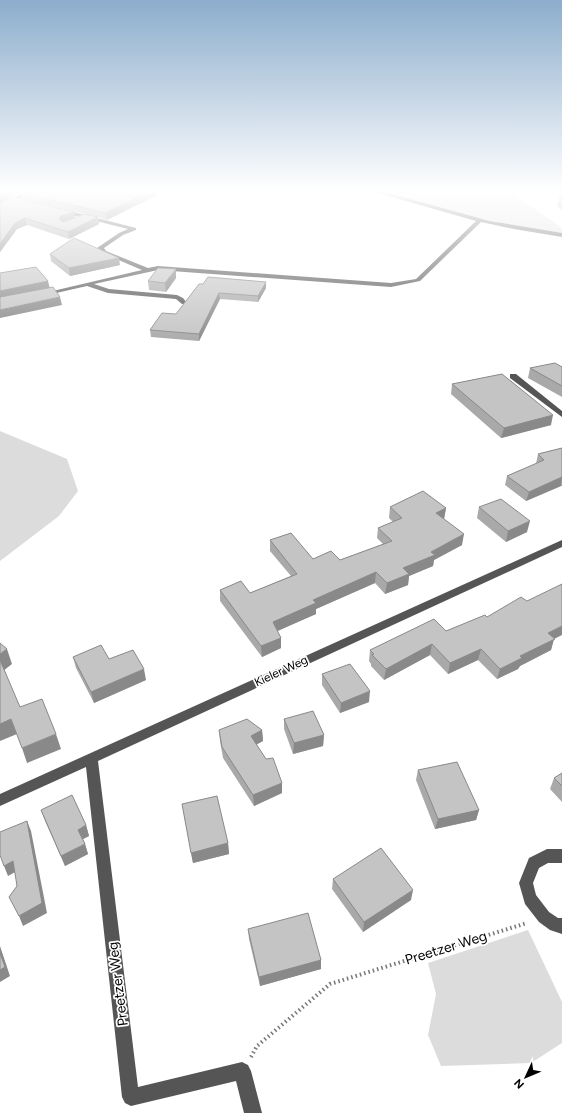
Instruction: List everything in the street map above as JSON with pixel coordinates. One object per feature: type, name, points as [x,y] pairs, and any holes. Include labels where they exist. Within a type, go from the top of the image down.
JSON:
[{"type":"street","points":[[108,243],[100,248],[104,252],[147,270]]},
{"type":"street","points":[[37,295],[89,285],[158,268],[391,284],[418,280],[456,243]]},
{"type":"street","points":[[89,285],[108,291],[177,297],[184,303]]},
{"type":"street","points":[[513,376],[562,415]]},
{"type":"street","name":"Kieler Weg","points":[[0,800],[562,543]]},
{"type":"street","name":"Preetzer Weg","points":[[91,758],[131,1097],[242,1071]]},
{"type":"street","points":[[562,856],[547,856],[534,863],[526,883],[530,900],[544,918],[555,925],[562,926]]},
{"type":"street","points":[[242,1071],[253,1113]]},
{"type":"path","name":"Preetzer Weg","points":[[242,1071],[257,1046],[330,984],[544,918]]},
{"type":"shaded area","points":[[0,431],[67,459],[78,491],[59,516],[0,561]]},
{"type":"shaded area","points":[[528,930],[562,1002],[562,1043],[531,1063],[441,1066],[428,1035],[436,994],[428,963]]},
{"type":"building","points":[[67,243],[85,243],[119,258],[69,268],[50,254]]},
{"type":"building","points":[[36,267],[48,281],[0,291],[0,273]]},
{"type":"building","points":[[158,268],[176,269],[165,283],[148,281]]},
{"type":"building","points":[[208,277],[266,282],[258,296],[219,293],[199,334],[150,330],[162,313],[176,314],[199,284],[203,284]]},
{"type":"building","points":[[53,287],[60,297],[0,310],[0,297]]},
{"type":"building","points":[[555,363],[562,367],[562,386],[530,368]]},
{"type":"building","points":[[502,374],[553,415],[504,428],[452,384]]},
{"type":"building","points":[[562,448],[562,477],[529,492],[507,476],[544,460],[538,454]]},
{"type":"building","points":[[423,491],[446,508],[436,513],[464,534],[431,552],[435,555],[403,568],[409,574],[387,583],[376,572],[313,600],[316,603],[273,622],[281,638],[261,646],[220,590],[241,581],[250,593],[297,574],[270,540],[291,533],[313,559],[331,551],[340,560],[392,541],[378,528],[402,518],[390,507]]},
{"type":"building","points":[[501,499],[530,521],[508,531],[479,507]]},
{"type":"building","points":[[562,584],[562,626],[548,633],[555,639],[520,656],[522,658],[500,669],[481,649],[450,663],[432,644],[386,669],[372,655],[374,654],[370,650],[434,619],[446,631],[485,615],[487,617],[521,597],[527,601]]},
{"type":"building","points":[[0,643],[7,649],[0,654]]},
{"type":"building","points":[[101,645],[109,659],[133,650],[144,669],[91,692],[73,657]]},
{"type":"building","points":[[0,660],[20,707],[42,699],[56,734],[22,748],[11,719],[0,724]]},
{"type":"building","points":[[350,664],[370,691],[341,703],[322,674]]},
{"type":"building","points":[[313,711],[324,735],[294,743],[284,719]]},
{"type":"building","points":[[247,719],[262,730],[251,736],[266,759],[273,758],[282,783],[253,795],[222,747],[219,730]]},
{"type":"building","points":[[457,762],[479,810],[438,819],[418,770]]},
{"type":"building","points":[[562,773],[562,786],[554,778]]},
{"type":"building","points":[[72,795],[86,825],[78,830],[85,844],[61,856],[41,810]]},
{"type":"building","points":[[217,796],[228,843],[191,853],[182,804]]},
{"type":"building","points":[[27,821],[42,903],[19,916],[9,897],[17,886],[13,861],[4,866],[0,855],[0,832]]},
{"type":"building","points":[[381,848],[413,890],[364,922],[333,879]]},
{"type":"building","points":[[308,913],[321,960],[259,977],[248,929]]},
{"type":"building","points":[[0,953],[5,967],[0,970]]}]
